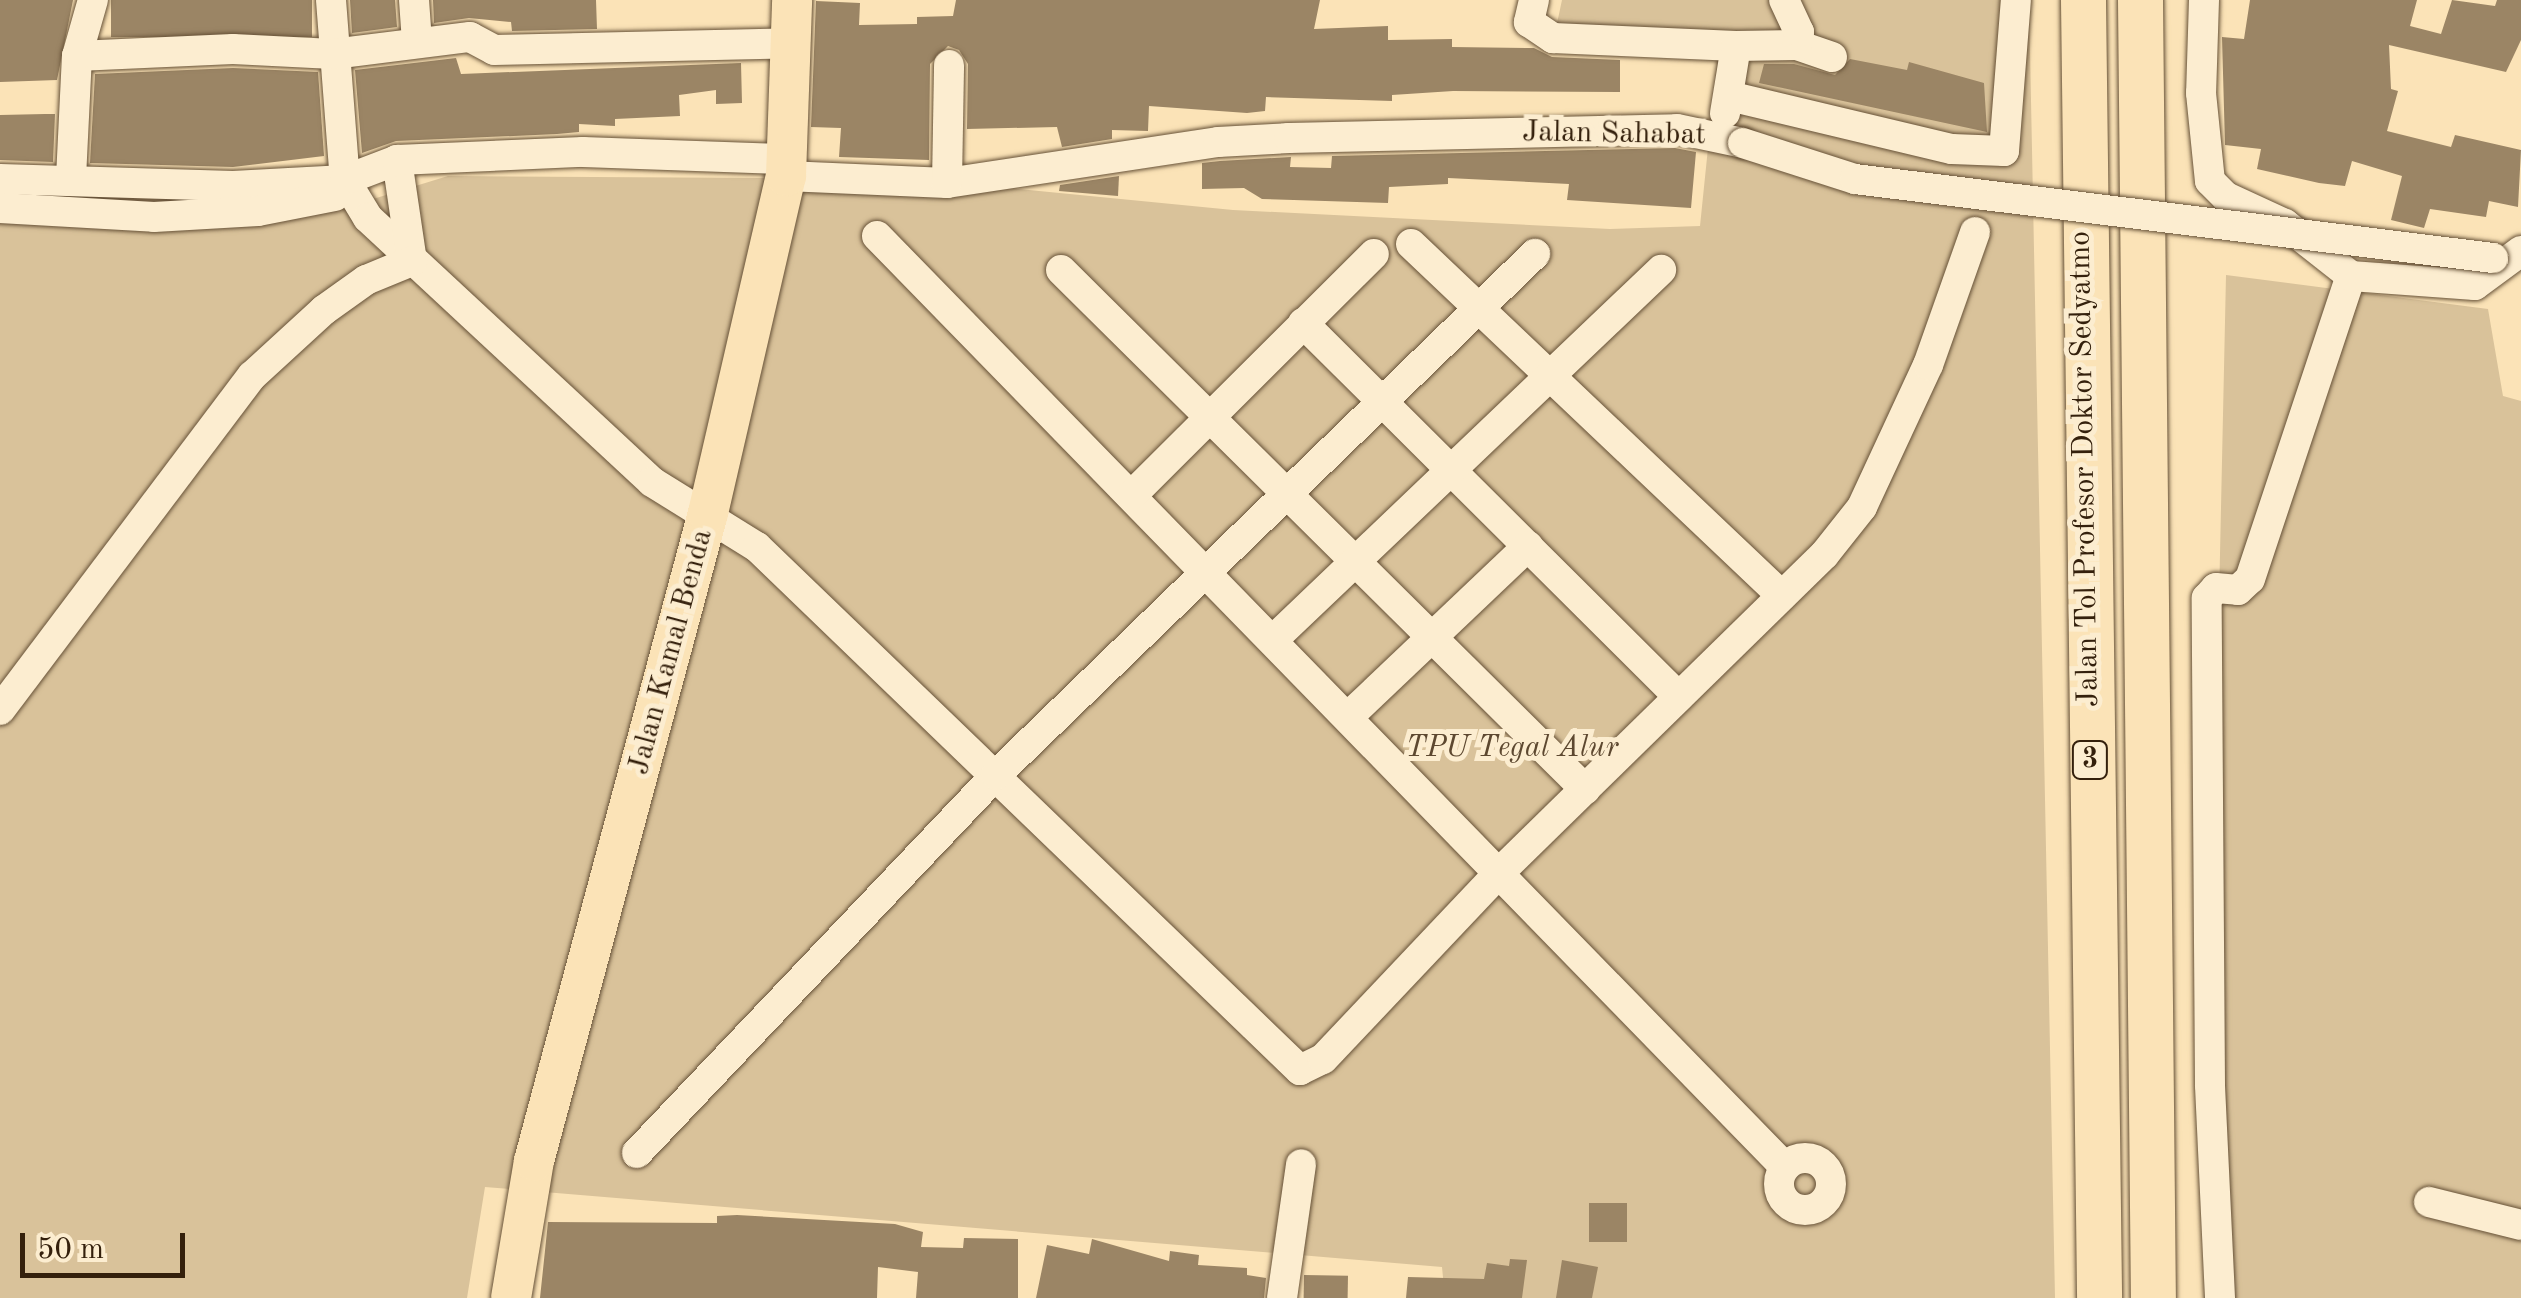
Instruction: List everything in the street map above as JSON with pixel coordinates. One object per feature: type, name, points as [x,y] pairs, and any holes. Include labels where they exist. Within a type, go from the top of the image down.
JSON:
[{"type":"highway","name":"Jalan Tol Profesor Doktor Sedyatmo","points":[[2083,0],[2099,1298]]},
{"type":"highway","name":"Jalan Tol Profesor Doktor Sedyatmo","points":[[2140,0],[2152,1298]]},
{"type":"main road","name":"Jalan Kamal Benda","points":[[511,1298],[534,1160],[689,504],[775,163],[778,43],[792,0]]},
{"type":"street","points":[[72,178],[77,56],[93,0]]},
{"type":"street","points":[[331,0],[347,187],[412,260],[689,504],[757,547],[1300,1070],[1324,1059],[1499,873],[1782,596],[1862,506],[1928,366],[1976,232]]},
{"type":"street","points":[[414,0],[416,42]]},
{"type":"street","points":[[1534,0],[1530,22],[1553,38],[1736,46],[1796,44],[1832,56]]},
{"type":"street","points":[[1784,0],[1799,32],[1796,44]]},
{"type":"street","points":[[1729,96],[1952,149],[2004,151],[2016,0]]},
{"type":"street","points":[[2204,0],[2201,93],[2210,181],[2226,197],[2285,224],[2351,276],[2475,285],[2512,253]]},
{"type":"street","points":[[77,56],[232,49],[333,54],[470,37],[494,50],[778,43]]},
{"type":"street","points":[[1731,139],[1729,96],[1736,46]]},
{"type":"street","points":[[947,183],[949,65]]},
{"type":"street","name":"Jalan Sahabat","points":[[347,187],[399,169],[583,152],[775,163],[947,183],[1218,142],[1657,129],[1731,139],[1855,179],[2512,253]]},
{"type":"street","points":[[399,169],[412,260]]},
{"type":"street","points":[[0,179],[347,187]]},
{"type":"street","points":[[0,208],[154,217],[258,212],[347,187]]},
{"type":"street","points":[[877,236],[1206,567],[1785,1167]]},
{"type":"street","points":[[1411,244],[1782,596]]},
{"type":"street","points":[[1133,494],[1374,254]]},
{"type":"street","points":[[636,1154],[996,775],[1284,491],[1536,254]]},
{"type":"street","points":[[0,710],[252,376],[324,310],[366,280],[412,260]]},
{"type":"street","points":[[1061,270],[1585,788]]},
{"type":"street","points":[[1274,639],[1661,270]]},
{"type":"street","points":[[2220,1298],[2210,1085],[2207,598],[2216,588],[2238,590],[2250,580],[2351,276]]},
{"type":"street","points":[[1303,323],[1678,697]]},
{"type":"street","points":[[1349,716],[1528,546]]},
{"type":"street","points":[[1282,1298],[1301,1164]]},
{"type":"street","points":[[2429,1202],[2521,1225]]},
{"type":"green space","name":"TPU Tegal Alur","points":[[1562,0],[2029,0],[2055,1298],[1445,1298],[1442,1267],[485,1187],[467,1298],[0,1298],[0,189],[334,211],[448,176],[918,179],[1233,210],[1610,229],[1700,226],[1717,60],[1556,28]]},
{"type":"green space","points":[[2226,275],[2488,309],[2503,396],[2521,401],[2521,1298],[2204,1298]]},
{"type":"building","points":[[0,0],[73,0],[57,80],[0,82]]},
{"type":"building","points":[[111,0],[312,0],[312,37],[111,37]]},
{"type":"building","points":[[350,0],[395,0],[397,27],[352,33]]},
{"type":"building","points":[[433,0],[596,0],[597,29],[512,31],[511,22],[469,18],[434,23]]},
{"type":"building","points":[[956,0],[1320,0],[1314,29],[1388,26],[1388,40],[1452,39],[1452,47],[1534,48],[1552,57],[1620,60],[1620,92],[1453,91],[1392,95],[1392,101],[1266,97],[1265,111],[1247,113],[1149,106],[1148,131],[1112,130],[1112,139],[1062,147],[1057,127],[967,129],[968,64],[959,50],[948,46],[930,64],[929,160],[839,157],[841,128],[811,127],[816,1],[860,3],[859,25],[917,24],[917,17],[953,16]]},
{"type":"building","points":[[2250,0],[2417,0],[2410,26],[2441,34],[2452,0],[2495,6],[2497,0],[2521,0],[2521,40],[2506,72],[2389,45],[2391,89],[2398,91],[2387,131],[2451,147],[2455,135],[2521,150],[2518,207],[2489,201],[2486,217],[2430,209],[2424,228],[2391,220],[2402,176],[2352,161],[2345,186],[2319,183],[2257,169],[2261,149],[2225,145],[2222,37],[2244,39]]},
{"type":"building","points":[[456,58],[461,74],[741,63],[742,103],[716,104],[716,90],[679,95],[680,116],[615,119],[615,126],[579,124],[579,132],[557,134],[396,141],[362,153],[355,70]]},
{"type":"building","points":[[1850,59],[1907,70],[1909,62],[1984,83],[1987,132],[1759,83],[1764,64],[1794,64],[1835,75]]},
{"type":"building","points":[[233,68],[318,72],[324,156],[233,167],[90,163],[95,74]]},
{"type":"building","points":[[55,114],[53,162],[0,160],[0,115]]},
{"type":"building","points":[[1675,148],[1696,152],[1691,208],[1567,200],[1569,184],[1448,178],[1448,184],[1389,187],[1388,203],[1262,199],[1244,188],[1202,189],[1202,163],[1220,161],[1291,157],[1290,167],[1331,168],[1332,156]]},
{"type":"building","points":[[1119,176],[1118,196],[1059,191],[1060,185]]},
{"type":"building","points":[[1589,1203],[1627,1203],[1627,1242],[1589,1242]]},
{"type":"building","points":[[717,1216],[895,1224],[923,1232],[921,1247],[963,1248],[964,1238],[1018,1239],[1018,1298],[916,1298],[918,1272],[878,1267],[877,1298],[540,1298],[548,1222],[717,1223]]},
{"type":"building","points":[[1092,1239],[1169,1261],[1170,1251],[1199,1255],[1198,1265],[1247,1268],[1247,1275],[1266,1278],[1264,1298],[1036,1298],[1047,1245],[1089,1254]]},
{"type":"building","points":[[1510,1259],[1527,1260],[1522,1298],[1406,1298],[1408,1277],[1484,1279],[1487,1263],[1509,1266]]},
{"type":"building","points":[[1562,1260],[1598,1267],[1592,1298],[1556,1298]]},
{"type":"building","points":[[1304,1275],[1348,1276],[1348,1298],[1304,1298]]}]
